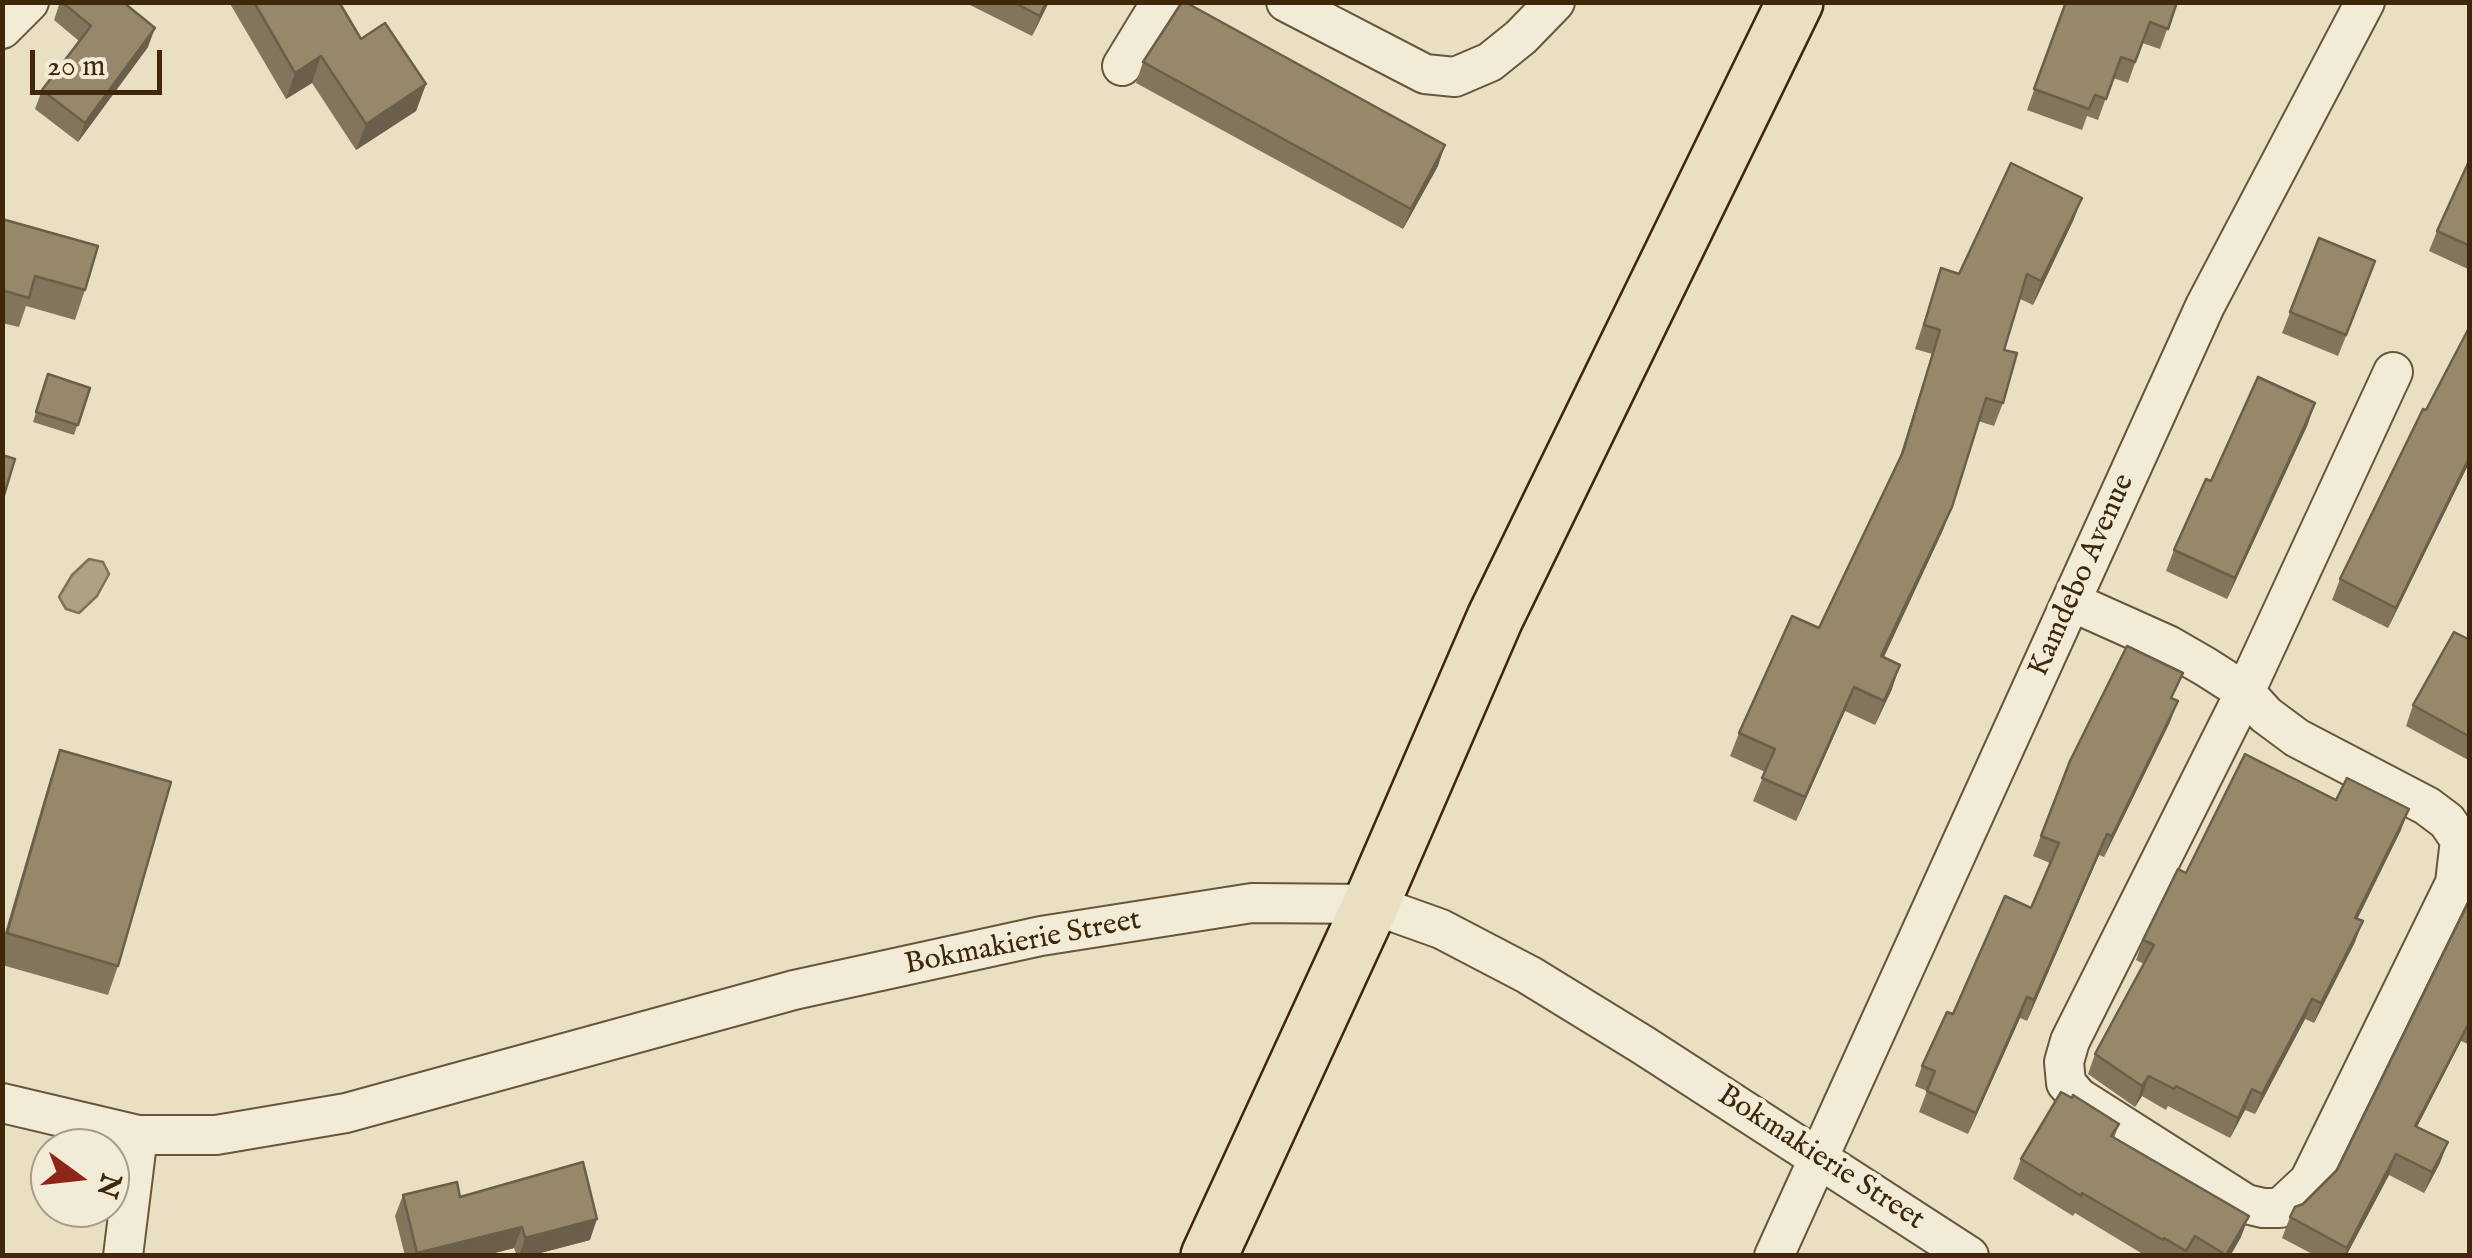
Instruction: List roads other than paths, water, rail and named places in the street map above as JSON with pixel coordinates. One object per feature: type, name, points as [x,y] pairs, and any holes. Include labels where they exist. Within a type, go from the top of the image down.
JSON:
[{"type":"highway","points":[[1208,1256],[1371,904],[1495,618],[1795,2]]},
{"type":"street","points":[[2,29],[29,2]]},
{"type":"street","points":[[1122,66],[1161,2]]},
{"type":"street","points":[[1286,2],[1425,74],[1455,77],[1490,62],[1555,2]]},
{"type":"street","name":"Kamdebo Avenue","points":[[1774,1256],[2205,306],[2366,2]]},
{"type":"street","points":[[2072,602],[2168,644],[2245,692],[2297,738],[2427,806],[2447,821],[2460,840],[2455,883],[2438,918],[2309,1181],[2280,1208],[2246,1204],[2078,1096],[2066,1083],[2064,1062],[2070,1040],[2245,692],[2393,372]]},
{"type":"street","name":"Bokmakierie Street","points":[[2,1104],[138,1135],[216,1135],[346,1113],[794,990],[1041,936],[1252,903],[1371,904],[1441,928],[1529,975],[1969,1256]]},
{"type":"street","points":[[123,1256],[138,1135]]}]
